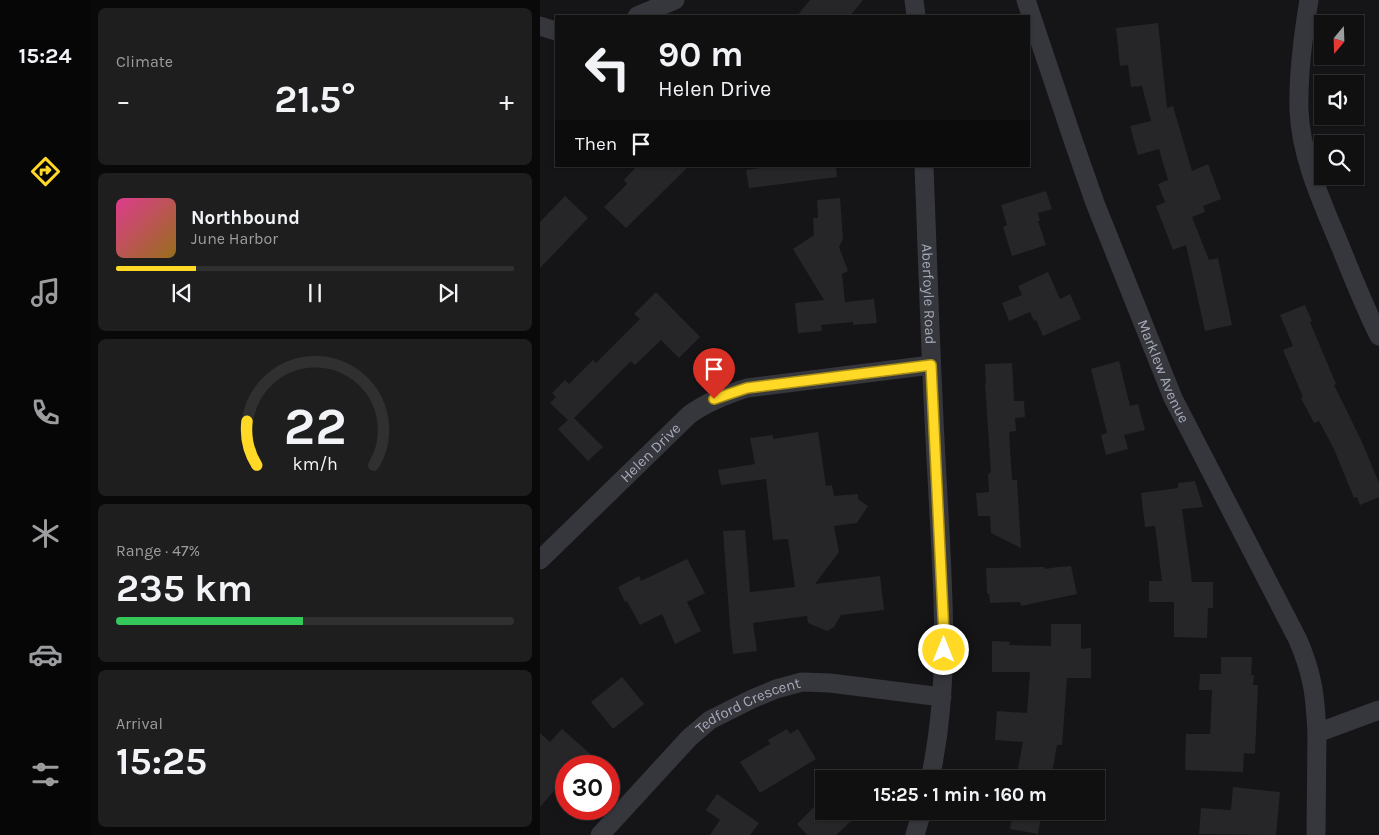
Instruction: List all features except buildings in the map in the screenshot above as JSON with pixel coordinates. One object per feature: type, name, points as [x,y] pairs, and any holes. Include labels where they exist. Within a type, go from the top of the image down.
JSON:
[{"type":"street","points":[[639,15],[675,0]]},
{"type":"street","points":[[914,0],[916,15]]},
{"type":"street","name":"Marklew Avenue","points":[[1026,0],[1090,186],[1173,398],[1309,664],[1315,698],[1317,733],[1316,835]]},
{"type":"street","points":[[1309,0],[1303,39],[1299,111],[1308,162],[1320,196],[1379,336]]},
{"type":"street","points":[[540,26],[555,31]]},
{"type":"street","name":"Aberfoyle Road","points":[[924,167],[944,635],[942,697],[931,770]]},
{"type":"street","name":"Helen Drive","points":[[540,560],[689,414],[704,404],[747,388],[931,365]]},
{"type":"street","name":"Tedford Crescent","points":[[600,835],[689,738],[710,720],[752,698],[802,682],[830,683],[942,697]]},
{"type":"street","points":[[1317,733],[1379,710]]},
{"type":"street","points":[[915,835],[919,820]]},
{"type":"route","points":[[714,399],[747,388],[931,365],[944,650]]}]
